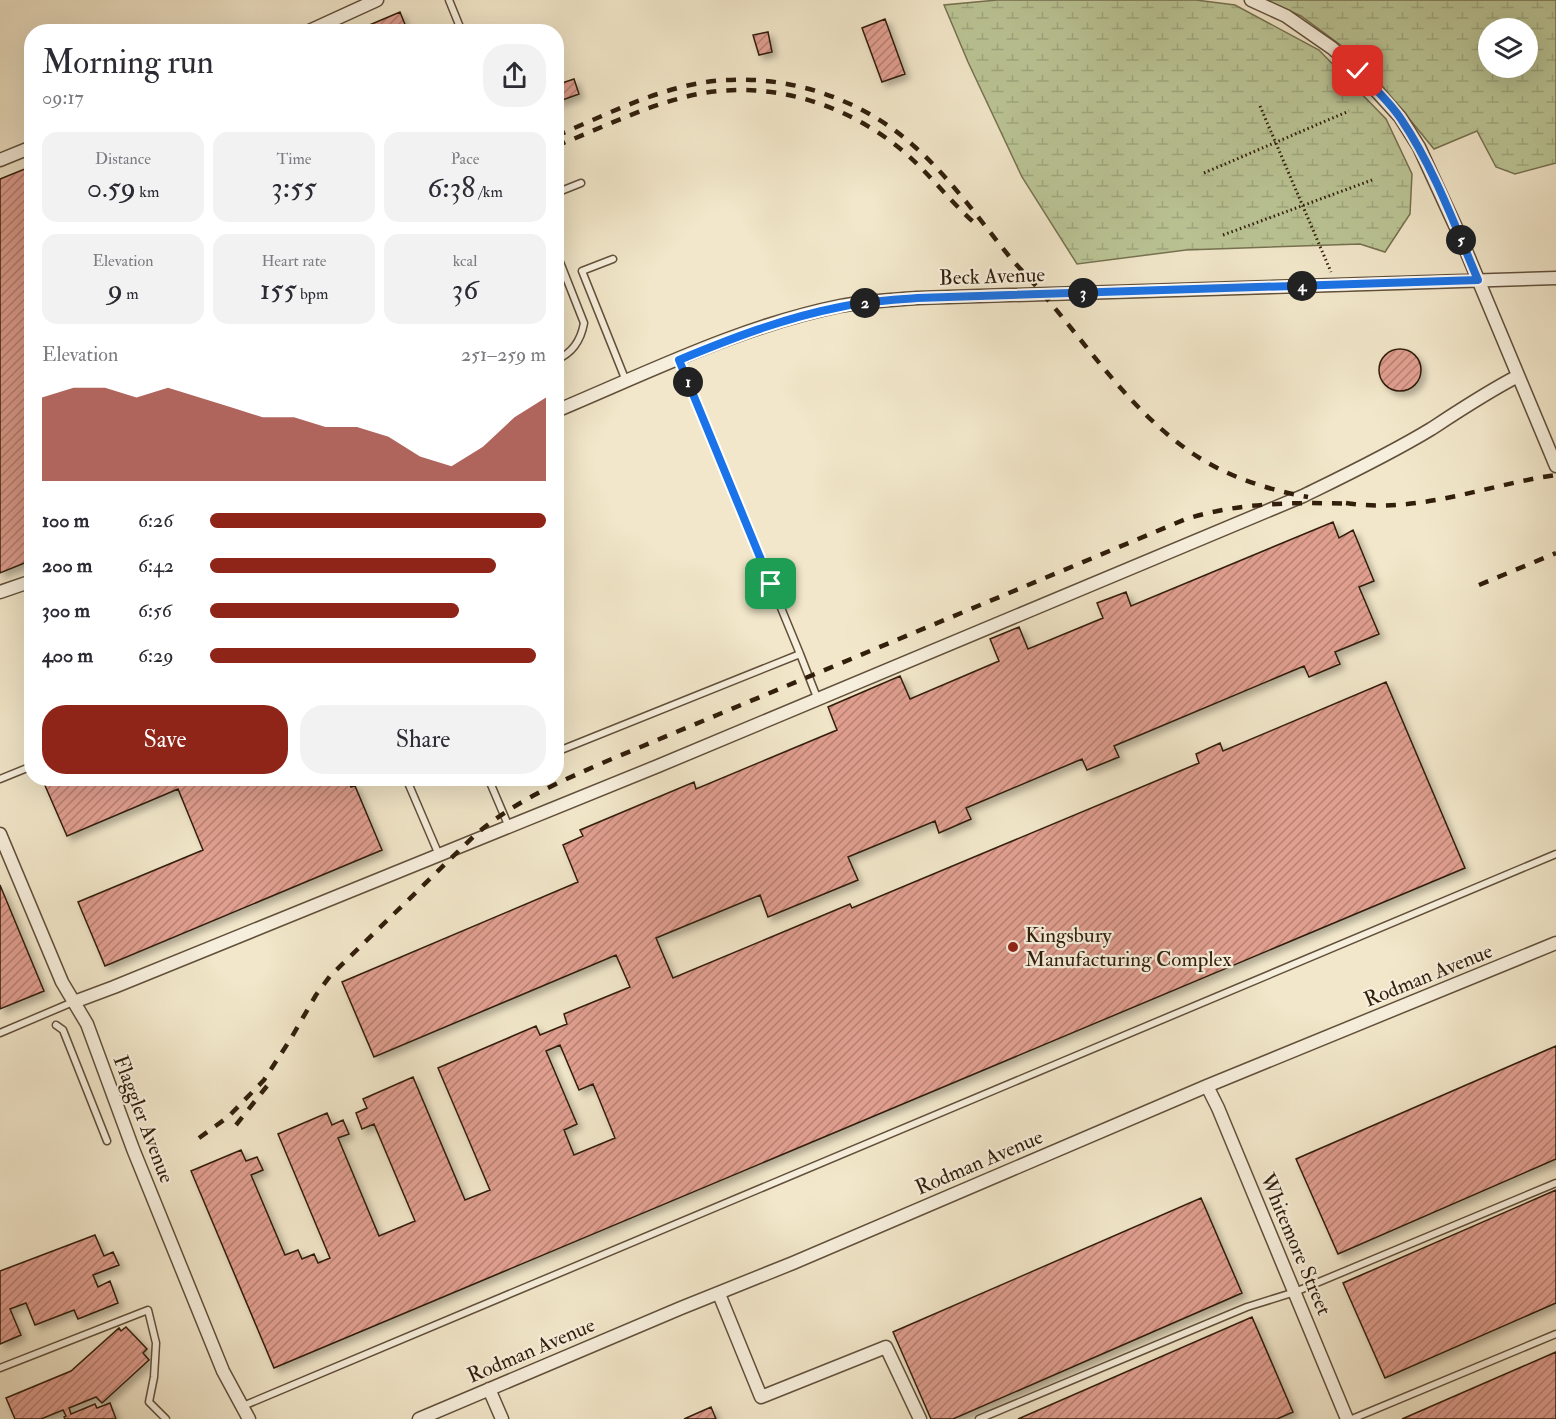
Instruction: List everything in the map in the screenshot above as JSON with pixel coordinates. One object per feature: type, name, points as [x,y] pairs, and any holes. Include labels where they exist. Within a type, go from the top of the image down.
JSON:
[{"type":"street","points":[[324,24],[377,0]]},
{"type":"street","points":[[1251,0],[1286,16],[1332,48],[1358,71],[1400,117],[1419,147],[1459,234],[1556,466]]},
{"type":"street","points":[[0,160],[24,150]]},
{"type":"street","name":"Beck Avenue","points":[[564,408],[746,332],[805,315],[866,303],[929,298],[1556,278]]},
{"type":"street","points":[[74,1002],[439,856],[818,700],[1303,496],[1430,429],[1482,395],[1518,376]]},
{"type":"street","points":[[5,590],[24,583]]},
{"type":"street","name":"Flaggler Avenue","points":[[0,834],[62,982],[87,1024],[134,1149],[223,1371],[249,1419]]},
{"type":"street","name":"Rodman Avenue","points":[[419,1419],[1207,1086],[1556,943]]},
{"type":"street","name":"Whitemore Street","points":[[1207,1086],[1347,1419]]},
{"type":"street","points":[[719,1294],[761,1397],[886,1347],[920,1419]]},
{"type":"street","points":[[489,1389],[502,1419]]},
{"type":"lane","points":[[449,0],[459,24]]},
{"type":"lane","points":[[564,190],[581,183]]},
{"type":"lane","points":[[613,259],[582,272],[626,382]]},
{"type":"lane","points":[[564,272],[584,323],[582,335],[575,347],[564,355]]},
{"type":"lane","points":[[679,360],[818,700]]},
{"type":"lane","points":[[564,749],[800,654]]},
{"type":"lane","points":[[0,779],[24,769]]},
{"type":"lane","points":[[409,786],[439,856]]},
{"type":"lane","points":[[493,786],[509,827]]},
{"type":"lane","points":[[243,1406],[1556,854]]},
{"type":"lane","points":[[0,1033],[74,1002]]},
{"type":"lane","points":[[56,1025],[63,1030],[107,1141]]},
{"type":"lane","points":[[979,1419],[1247,1307],[1294,1292],[1556,1183]]},
{"type":"lane","points":[[0,1368],[148,1310],[156,1343],[154,1377],[149,1402],[166,1419]]},
{"type":"lane","points":[[1352,1419],[1556,1334]]},
{"type":"path","points":[[1260,106],[1336,285]]},
{"type":"path","points":[[1204,173],[1349,111]]},
{"type":"path","points":[[1223,235],[1372,180]]},
{"type":"green space","points":[[997,0],[1196,0],[1235,5],[1319,50],[1386,119],[1412,174],[1410,214],[1385,252],[1360,244],[1186,250],[1077,264],[1022,177],[944,5]]},
{"type":"green space","points":[[1266,0],[1556,0],[1556,163],[1515,174],[1496,167],[1477,131],[1434,149],[1361,60],[1301,16]]},
{"type":"building","points":[[400,12],[405,24],[372,24]]},
{"type":"building","points":[[885,19],[905,74],[882,82],[862,28]]},
{"type":"building","points":[[768,32],[772,52],[759,55],[753,35]]},
{"type":"building","points":[[574,79],[579,94],[564,99],[564,82]]},
{"type":"building","points":[[24,169],[24,563],[0,573],[0,179]]},
{"type":"building","points":[[1400,349],[1415,355],[1421,370],[1415,385],[1400,391],[1385,385],[1379,370],[1385,355]]},
{"type":"building","name":"Kingsbury Manufacturing Complex","points":[[1333,522],[1339,538],[1353,530],[1374,581],[1359,587],[1379,634],[1335,652],[1340,664],[1309,677],[1304,666],[1114,746],[1119,757],[1087,770],[1082,759],[966,808],[971,819],[939,833],[935,821],[848,857],[858,880],[768,917],[760,895],[656,938],[673,978],[850,904],[852,908],[1199,763],[1196,754],[1220,743],[1223,751],[1386,682],[1465,868],[274,1368],[191,1171],[241,1150],[246,1161],[257,1157],[263,1170],[251,1175],[285,1255],[298,1250],[302,1259],[314,1254],[318,1263],[330,1258],[278,1134],[327,1113],[332,1125],[343,1120],[349,1134],[338,1138],[379,1236],[415,1221],[374,1124],[362,1129],[356,1113],[367,1108],[363,1099],[413,1077],[465,1200],[490,1190],[438,1068],[536,1026],[540,1035],[567,1024],[564,1014],[630,987],[616,955],[374,1057],[342,982],[578,882],[563,845],[583,836],[580,830],[694,782],[696,789],[837,730],[828,707],[900,676],[910,699],[999,661],[990,639],[1019,627],[1028,649],[1103,618],[1097,603],[1126,592],[1131,606]],"holes":[[[560,1045],[579,1090],[593,1084],[615,1138],[574,1155],[564,1130],[577,1124],[546,1051]]]},
{"type":"building","points":[[45,786],[355,786],[382,850],[105,966],[78,902],[203,850],[178,789],[67,836]]},
{"type":"building","points":[[0,885],[44,991],[0,1009]]},
{"type":"building","points":[[1556,1046],[1556,1159],[1338,1254],[1296,1159]]},
{"type":"building","points":[[1556,1190],[1556,1303],[1385,1378],[1343,1283]]},
{"type":"building","points":[[1201,1198],[1242,1293],[953,1419],[931,1419],[893,1332]]},
{"type":"building","points":[[95,1235],[104,1256],[113,1252],[119,1265],[93,1275],[98,1287],[110,1281],[118,1303],[78,1319],[74,1310],[35,1325],[26,1303],[10,1309],[21,1335],[0,1344],[0,1271]]},
{"type":"building","points":[[1252,1317],[1293,1412],[1277,1419],[1018,1419]]},
{"type":"building","points":[[126,1327],[147,1349],[143,1353],[149,1360],[102,1403],[96,1397],[69,1408],[71,1414],[95,1404],[97,1408],[110,1403],[116,1419],[65,1419],[63,1410],[41,1419],[15,1419],[6,1398],[71,1371],[119,1328],[121,1331]]},
{"type":"building","points":[[1556,1352],[1556,1419],[1402,1419]]},
{"type":"building","points":[[711,1407],[716,1419],[684,1419]]},
{"type":"railway","points":[[564,133],[645,98],[700,83],[758,80],[786,84],[842,100],[893,129],[928,159],[1132,401],[1173,439],[1221,470],[1279,491],[1308,497]]},
{"type":"railway","points":[[564,143],[636,113],[685,97],[743,90],[772,92],[828,107],[880,134],[913,160],[978,226]]},
{"type":"railway","points":[[1346,503],[1400,505],[1426,502],[1556,475]]},
{"type":"railway","points":[[564,781],[1186,519],[1227,509],[1269,504],[1354,504]]},
{"type":"railway","points":[[1479,585],[1556,553]]},
{"type":"railway","points":[[199,1138],[228,1117],[264,1080],[330,976],[475,835],[506,812],[553,786]]},
{"type":"railway","points":[[236,1125],[267,1086]]},
{"type":"place","name":"Kingsbury Manufacturing Complex","points":[[1013,947]]},
{"type":"route","points":[[771,584],[679,360],[746,332],[842,306],[866,303],[917,298],[1478,280],[1419,147],[1400,117],[1358,71]]}]
